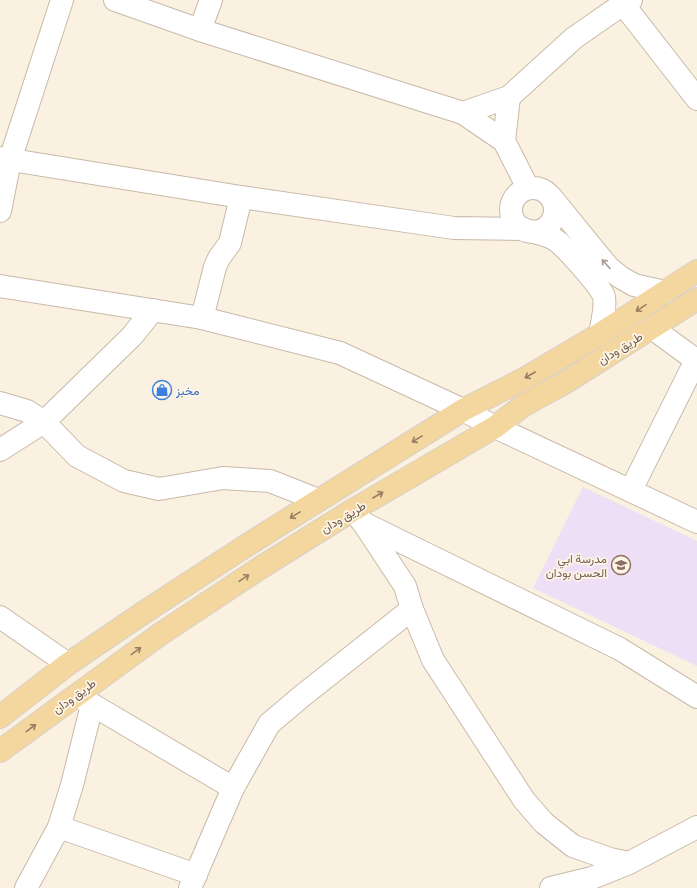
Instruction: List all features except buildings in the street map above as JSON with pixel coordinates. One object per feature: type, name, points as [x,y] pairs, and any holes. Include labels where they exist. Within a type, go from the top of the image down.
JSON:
[{"type":"main road","name":"طريق ودان","points":[[0,717],[68,664],[143,613],[318,500],[463,410],[524,379],[600,334],[697,271]]},
{"type":"main road","name":"طريق ودان","points":[[0,751],[84,700],[165,630],[260,568],[359,517],[495,427],[524,405],[566,382],[697,299]]},
{"type":"street","points":[[0,211],[5,159],[62,0]]},
{"type":"street","points":[[115,0],[200,30],[463,114],[504,142],[528,188]]},
{"type":"street","points":[[200,30],[211,0]]},
{"type":"street","points":[[463,114],[509,96],[574,38],[627,2],[697,99]]},
{"type":"street","points":[[504,142],[509,96]]},
{"type":"street","points":[[5,159],[241,197],[454,228],[543,230],[552,221],[555,209],[551,197]]},
{"type":"street","points":[[600,334],[604,296],[599,286],[562,245],[550,237],[527,230],[517,224],[512,216],[512,206],[517,195],[528,188],[537,188],[545,191],[608,267],[620,277],[634,285],[665,292]]},
{"type":"street","points":[[202,318],[215,267],[219,258],[230,243],[241,197]]},
{"type":"street","points":[[454,228],[512,206]]},
{"type":"street","points":[[0,286],[202,318],[340,353],[697,522]]},
{"type":"street","points":[[0,450],[44,422],[132,336],[153,310]]},
{"type":"street","points":[[631,490],[696,360],[652,328]]},
{"type":"street","points":[[0,404],[26,412],[44,422],[77,456],[124,481],[159,489],[223,478],[270,481],[318,500]]},
{"type":"street","points":[[359,517],[405,586],[412,609],[433,660],[524,800],[544,823],[573,846],[610,859],[629,863]]},
{"type":"street","points":[[359,517],[620,649],[697,697]]},
{"type":"street","points":[[59,828],[193,881],[233,788],[269,724],[412,609]]},
{"type":"street","points":[[0,616],[68,664]]},
{"type":"street","points":[[26,888],[59,828],[72,785],[84,700],[233,788]]},
{"type":"street","points":[[551,888],[592,878],[629,863],[697,827]]},
{"type":"shaded area","name":"مدرسة ابي الحسن بودان","points":[[583,487],[697,541],[697,666],[533,588]]},
{"type":"place","name":"مخبز","points":[[162,390]]},
{"type":"place","name":"مدرسة ابي الحسن بودان","points":[[621,565]]}]
